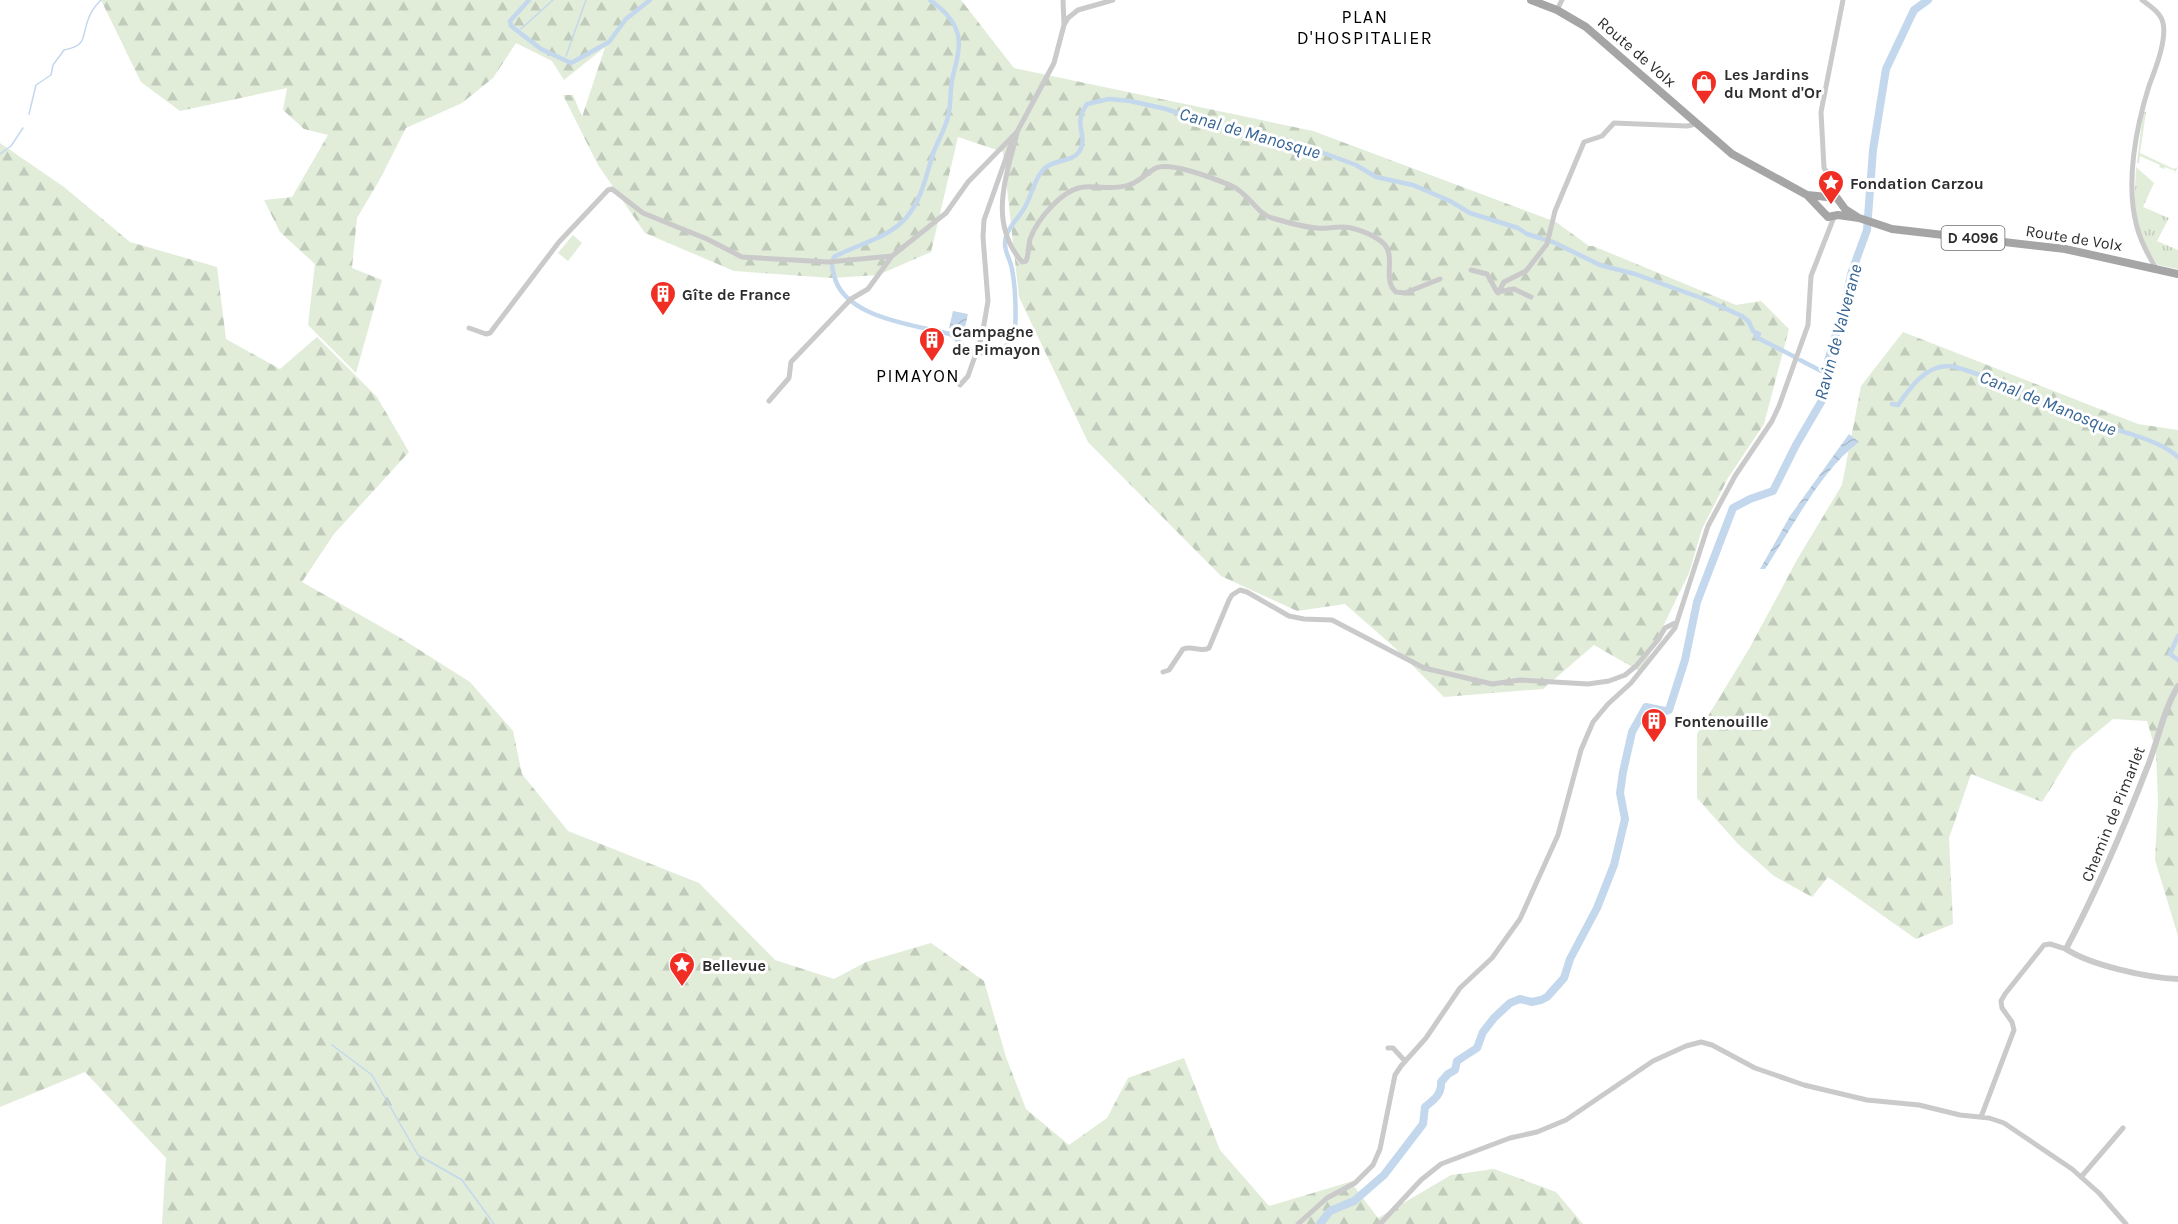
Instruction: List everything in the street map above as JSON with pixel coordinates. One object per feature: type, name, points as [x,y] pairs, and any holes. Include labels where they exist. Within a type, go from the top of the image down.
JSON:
[{"type":"main road","name":"Route de Volx","points":[[1532,0],[1557,10],[1586,27],[1732,154],[1807,195],[1828,217],[1859,218]]},
{"type":"main road","name":"Route de Volx","points":[[1807,195],[1833,199],[1859,218],[1881,227],[2066,249],[2178,273]]},
{"type":"main road","points":[[1822,210],[1833,199]]},
{"type":"main road","points":[[1833,199],[1836,216]]},
{"type":"street","points":[[1063,0],[1064,25]]},
{"type":"street","points":[[960,385],[967,378],[974,362],[988,307],[983,237],[985,215],[1017,132],[1054,63],[1068,18],[1076,12],[1113,0]]},
{"type":"street","points":[[1557,10],[1562,0]]},
{"type":"street","points":[[1833,199],[1835,186],[1824,168],[1821,112],[1843,0]]},
{"type":"street","points":[[2142,0],[2160,16],[2164,28],[2157,61],[2139,118],[2132,184],[2136,226],[2156,268]]},
{"type":"street","points":[[1498,293],[1504,282],[1526,271],[1548,241],[1555,211],[1584,142],[1602,136],[1614,123],[1687,126],[1696,124]]},
{"type":"street","points":[[1017,132],[1004,186],[1002,221],[1005,234],[1020,261],[1026,261],[1034,232],[1063,195],[1079,188],[1127,186],[1157,167],[1168,166],[1234,187],[1245,194],[1261,212],[1270,218],[1317,228],[1349,227],[1378,239],[1388,252],[1390,284],[1396,292],[1405,292],[1440,279]]},
{"type":"street","points":[[770,400],[789,378],[791,362],[849,301],[868,289],[892,256],[943,217],[968,182],[1017,132]]},
{"type":"street","points":[[469,328],[486,334],[490,333],[559,242],[608,190],[612,189],[643,213],[719,244],[741,257],[831,262],[892,256]]},
{"type":"street","points":[[1298,1224],[1328,1198],[1355,1183],[1373,1165],[1380,1149],[1395,1075],[1426,1038],[1460,988],[1487,964],[1520,919],[1558,835],[1581,750],[1593,722],[1648,663],[1667,640],[1677,622],[1708,526],[1731,483],[1772,421],[1808,325],[1810,279],[1826,242],[1827,231],[1822,210]]},
{"type":"street","points":[[1827,231],[1836,216]]},
{"type":"street","points":[[1471,270],[1487,274],[1498,293]]},
{"type":"street","points":[[1498,293],[1515,289],[1530,297]]},
{"type":"street","points":[[1163,672],[1168,670],[1183,649],[1191,647],[1204,650],[1209,648],[1229,600],[1240,590],[1289,616],[1332,620],[1424,668],[1492,684],[1520,680],[1588,684],[1609,681],[1625,675],[1636,666],[1667,626],[1677,622]]},
{"type":"street","name":"Chemin de Pimarlet","points":[[2066,949],[2091,904],[2126,822],[2150,761],[2167,708],[2178,686]]},
{"type":"street","points":[[1981,1117],[2014,1030],[2012,1022],[2002,1008],[2002,998],[2044,945],[2050,944],[2066,949],[2086,960],[2143,974],[2178,979]]},
{"type":"street","points":[[1380,1224],[1421,1180],[1441,1164],[1566,1120],[1640,1069],[1696,1043],[1712,1045],[1755,1068],[1804,1085],[1874,1101],[1918,1105],[1960,1115],[1994,1119],[2008,1125],[2081,1177],[2099,1193],[2126,1224]]},
{"type":"street","points":[[1388,1048],[1393,1048],[1405,1061]]},
{"type":"street","points":[[2081,1177],[2123,1128]]},
{"type":"green space","points":[[101,0],[961,0],[1014,68],[1313,131],[1556,222],[1589,246],[1736,305],[1761,301],[1789,329],[1764,424],[1728,478],[1702,529],[1689,573],[1641,672],[1594,645],[1543,689],[1444,697],[1394,647],[1345,604],[1297,611],[1221,576],[1088,442],[1019,297],[1003,152],[958,137],[931,252],[878,275],[831,278],[734,271],[645,233],[598,165],[563,95],[573,95],[582,117],[605,47],[564,80],[552,61],[516,43],[493,78],[462,103],[406,128],[357,218],[352,268],[382,280],[356,373],[308,325],[315,264],[280,232],[264,200],[292,197],[328,135],[304,129],[283,110],[287,88],[180,111],[141,82]]},
{"type":"green space","points":[[2143,112],[2146,112],[2140,153],[2174,169],[2178,167],[2174,174],[2175,171],[2159,167],[2160,165],[2140,156],[2139,163],[2137,163]]},
{"type":"green space","points":[[0,143],[64,187],[130,242],[217,267],[226,339],[280,369],[317,337],[377,397],[409,452],[334,534],[302,582],[399,637],[470,682],[513,731],[522,774],[568,831],[699,883],[775,960],[834,979],[866,962],[931,943],[984,981],[1006,1057],[1026,1109],[1069,1145],[1107,1118],[1128,1078],[1184,1058],[1220,1150],[1269,1206],[1353,1181],[1353,1185],[1378,1218],[1451,1175],[1494,1169],[1556,1192],[1583,1224],[162,1224],[166,1158],[85,1072],[0,1107]]},
{"type":"green space","points":[[2136,167],[2154,183],[2143,207],[2169,218],[2157,241],[2178,250],[2178,269],[2158,265],[2147,249],[2134,213]]},
{"type":"green space","points":[[573,235],[582,243],[568,261],[558,253]]},
{"type":"green space","points":[[1903,332],[2138,424],[2178,430],[2178,936],[2155,860],[2158,801],[2156,752],[2147,721],[2113,719],[2073,752],[2042,802],[1971,774],[1949,838],[1953,924],[1916,939],[1828,877],[1812,897],[1774,876],[1738,844],[1697,798],[1697,734],[1749,649],[1798,558],[1842,485],[1861,386]]},
{"type":"water","points":[[953,311],[968,314],[964,332],[949,328]]},
{"type":"water","points":[[1849,434],[1859,442],[1845,454],[1819,484],[1765,569],[1760,569],[1790,516]]},
{"type":"waterway","points":[[29,114],[36,85],[51,75],[53,65],[64,50],[80,43],[90,15],[101,0]]},
{"type":"waterway","name":"Canal de Manosque","points":[[529,0],[510,21],[511,26],[541,49],[571,63],[609,42],[626,19],[650,0]]},
{"type":"waterway","points":[[521,29],[553,0]]},
{"type":"waterway","points":[[566,56],[586,0]]},
{"type":"waterway","name":"Canal de Manosque","points":[[930,0],[951,19],[958,35],[959,46],[945,127],[934,151],[923,186],[906,218],[881,236],[834,257],[832,268],[840,290],[865,310],[900,323],[950,334],[963,346],[976,353]]},
{"type":"waterway","name":"Ravin de Valverane","points":[[1320,1224],[1330,1211],[1354,1201],[1384,1175],[1423,1124],[1425,1107],[1439,1093],[1441,1082],[1455,1070],[1457,1061],[1477,1048],[1483,1032],[1494,1018],[1510,1003],[1520,999],[1532,1002],[1547,997],[1564,978],[1570,959],[1597,908],[1614,865],[1625,819],[1620,793],[1632,732],[1646,707],[1669,710],[1685,660],[1697,602],[1733,508],[1773,491],[1824,397],[1828,361],[1851,274],[1867,230],[1873,150],[1886,69],[1914,10],[1928,0]]},
{"type":"waterway","name":"Canal de Manosque","points":[[980,353],[986,354],[1001,350],[1015,334],[1014,285],[1005,244],[1009,230],[1025,207],[1043,170],[1079,152],[1083,141],[1080,125],[1087,104],[1109,99],[1166,109],[1220,127],[1282,139],[1356,165],[1376,177],[1413,185],[1450,201],[1470,213],[1518,228],[1600,265],[1635,274],[1704,299],[1742,316],[1749,322],[1753,331],[1759,334]]},
{"type":"waterway","points":[[0,154],[11,146],[23,128]]},
{"type":"waterway","points":[[1755,332],[1756,337],[1795,357]]},
{"type":"waterway","points":[[1800,360],[1827,374]]},
{"type":"waterway","name":"Canal de Manosque","points":[[1892,404],[1898,405],[1918,380],[1931,370],[1939,367],[1954,367],[2000,383],[2076,417],[2144,438],[2178,457]]},
{"type":"waterway","name":"Canal de Manosque","points":[[2178,636],[2170,654],[2178,660]]},
{"type":"waterway","points":[[332,1045],[372,1075],[418,1155],[462,1180],[494,1224]]},
{"type":"place","name":"Les Jardins du Mont d'Or","points":[[1704,106]]},
{"type":"place","name":"Fondation Carzou","points":[[1831,206]]},
{"type":"place","name":"Gîte de France","points":[[663,317]]},
{"type":"place","name":"Campagne de Pimayon","points":[[932,363]]},
{"type":"place","name":"Fontenouille","points":[[1654,744]]},
{"type":"place","name":"Bellevue","points":[[682,988]]},
{"type":"district","name":"PLAN D'HOSPITALIER","points":[[1365,27]]},
{"type":"district","name":"PIMAYON","points":[[918,376]]}]
